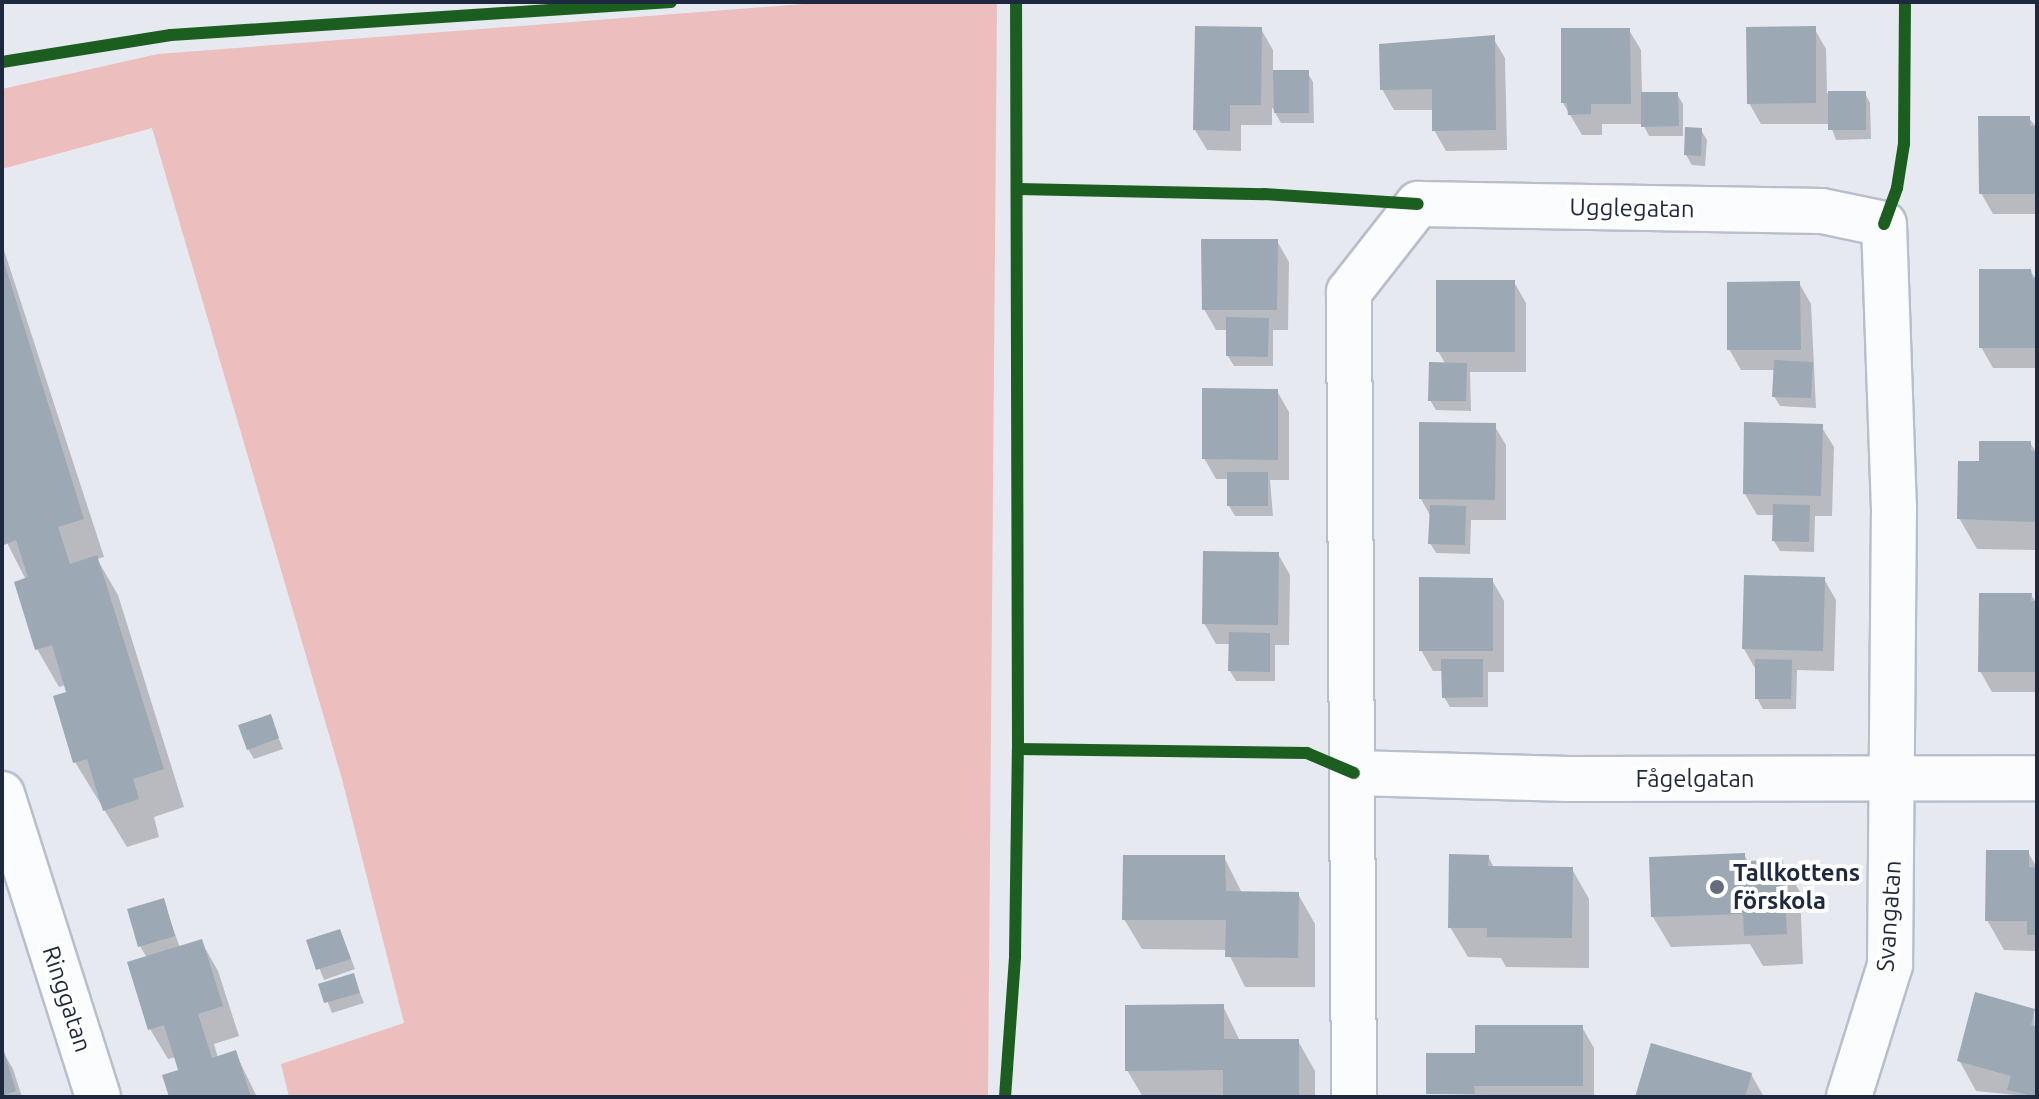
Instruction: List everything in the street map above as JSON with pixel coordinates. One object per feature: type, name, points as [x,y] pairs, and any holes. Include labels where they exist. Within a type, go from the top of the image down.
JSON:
[{"type":"street","name":"Ugglegatan","points":[[1354,773],[1349,292],[1418,204],[1822,211],[1884,224],[1894,507],[1894,778]]},
{"type":"street","name":"Fågelgatan","points":[[1354,773],[2037,778]]},
{"type":"street","points":[[1354,773],[1354,1097]]},
{"type":"street","name":"Svangatan","points":[[1849,1097],[1890,965],[1894,778]]},
{"type":"street","name":"Ringgatan","points":[[2,794],[19,907],[98,1097]]},
{"type":"shaded area","points":[[830,2],[997,2],[988,1097],[289,1097],[281,1064],[404,1023],[342,779],[152,128],[2,169],[2,89],[158,54]]},
{"type":"building","points":[[1195,26],[1262,27],[1261,105],[1230,105],[1230,131],[1193,130]]},
{"type":"building","points":[[1816,26],[1816,103],[1747,104],[1746,27]]},
{"type":"building","points":[[1561,28],[1630,28],[1631,104],[1591,104],[1591,114],[1568,115],[1567,103],[1561,103]]},
{"type":"building","points":[[1495,35],[1496,130],[1432,131],[1432,89],[1380,90],[1379,44]]},
{"type":"building","points":[[1273,70],[1309,70],[1309,113],[1274,113]]},
{"type":"building","points":[[1828,91],[1866,91],[1866,130],[1828,130]]},
{"type":"building","points":[[1641,92],[1678,92],[1679,126],[1641,127]]},
{"type":"building","points":[[1978,116],[2030,116],[2030,126],[2037,126],[2037,194],[1979,194]]},
{"type":"building","points":[[1685,127],[1702,128],[1701,156],[1684,155]]},
{"type":"building","points":[[1201,239],[1278,239],[1277,310],[1202,310]]},
{"type":"building","points":[[3,259],[84,519],[58,527],[70,564],[97,555],[164,769],[133,779],[139,799],[103,811],[87,759],[73,763],[53,696],[66,692],[52,645],[35,650],[14,582],[28,577],[16,540],[4,545],[2,539]]},
{"type":"building","points":[[1979,269],[2031,269],[2032,278],[2037,278],[2037,348],[1979,348]]},
{"type":"building","points":[[1436,280],[1515,280],[1515,352],[1436,352]]},
{"type":"building","points":[[1800,281],[1801,350],[1727,350],[1727,282]]},
{"type":"building","points":[[1226,317],[1269,318],[1268,357],[1226,356]]},
{"type":"building","points":[[1774,360],[1813,362],[1811,398],[1772,397]]},
{"type":"building","points":[[1429,362],[1467,363],[1466,401],[1428,401]]},
{"type":"building","points":[[1202,388],[1278,389],[1278,460],[1202,459]]},
{"type":"building","points":[[1419,422],[1496,423],[1495,500],[1419,499]]},
{"type":"building","points":[[1744,422],[1823,424],[1821,496],[1743,494]]},
{"type":"building","points":[[1979,441],[2031,441],[2031,451],[2037,451],[2037,522],[1957,519],[1958,461],[1979,461]]},
{"type":"building","points":[[1227,472],[1268,472],[1268,506],[1227,506]]},
{"type":"building","points":[[1773,504],[1810,505],[1809,542],[1772,541]]},
{"type":"building","points":[[1430,505],[1466,506],[1465,545],[1428,544]]},
{"type":"building","points":[[1203,551],[1279,552],[1278,625],[1202,624]]},
{"type":"building","points":[[1744,575],[1825,577],[1823,651],[1742,649]]},
{"type":"building","points":[[1419,577],[1493,578],[1493,651],[1419,651]]},
{"type":"building","points":[[1979,593],[2032,593],[2031,601],[2037,601],[2037,672],[1978,672]]},
{"type":"building","points":[[1229,632],[1270,633],[1270,672],[1228,671]]},
{"type":"building","points":[[1441,659],[1483,659],[1483,697],[1442,698]]},
{"type":"building","points":[[1755,659],[1792,660],[1791,699],[1755,699]]},
{"type":"building","points":[[271,714],[279,738],[247,750],[238,725]]},
{"type":"building","points":[[1986,850],[2029,850],[2029,867],[2037,868],[2037,935],[2027,935],[2027,921],[1985,921]]},
{"type":"building","name":"Tallkottens förskola","points":[[1745,853],[1745,861],[1783,860],[1787,934],[1744,936],[1743,914],[1651,917],[1649,857]]},
{"type":"building","points":[[1449,854],[1489,855],[1488,866],[1573,867],[1572,938],[1487,937],[1487,928],[1448,928]]},
{"type":"building","points":[[1123,855],[1225,855],[1226,891],[1299,892],[1298,958],[1225,957],[1226,920],[1122,920]]},
{"type":"building","points":[[164,898],[175,936],[138,947],[127,909]]},
{"type":"building","points":[[340,929],[351,959],[316,970],[306,940]]},
{"type":"building","points":[[202,939],[223,1006],[198,1014],[212,1058],[236,1050],[251,1097],[169,1097],[162,1075],[178,1070],[164,1025],[148,1030],[127,962]]},
{"type":"building","points":[[354,973],[360,993],[324,1003],[318,984]]},
{"type":"building","points":[[1975,992],[2035,1009],[2031,1025],[2037,1027],[2037,1097],[2007,1090],[2011,1076],[1957,1061]]},
{"type":"building","points":[[1224,1004],[1224,1039],[1299,1039],[1299,1097],[1223,1097],[1223,1070],[1125,1071],[1125,1005]]},
{"type":"building","points":[[1475,1025],[1583,1025],[1583,1086],[1474,1086],[1475,1094],[1426,1094],[1426,1053],[1475,1053]]},
{"type":"building","points":[[1651,1043],[1752,1073],[1745,1097],[1635,1097]]},
{"type":"building","points":[[2,1049],[16,1091],[2,1096]]},
{"type":"cycle path","points":[[2,62],[171,35],[671,2]]},
{"type":"cycle path","points":[[1005,1097],[1015,956],[1018,749],[1016,2]]},
{"type":"cycle path","points":[[1884,224],[1897,188],[1904,144],[1905,2]]},
{"type":"cycle path","points":[[1018,189],[1264,194],[1418,204]]},
{"type":"cycle path","points":[[1018,749],[1307,753],[1354,773]]},
{"type":"place","name":"Tallkottens förskola","points":[[1717,887]]}]
